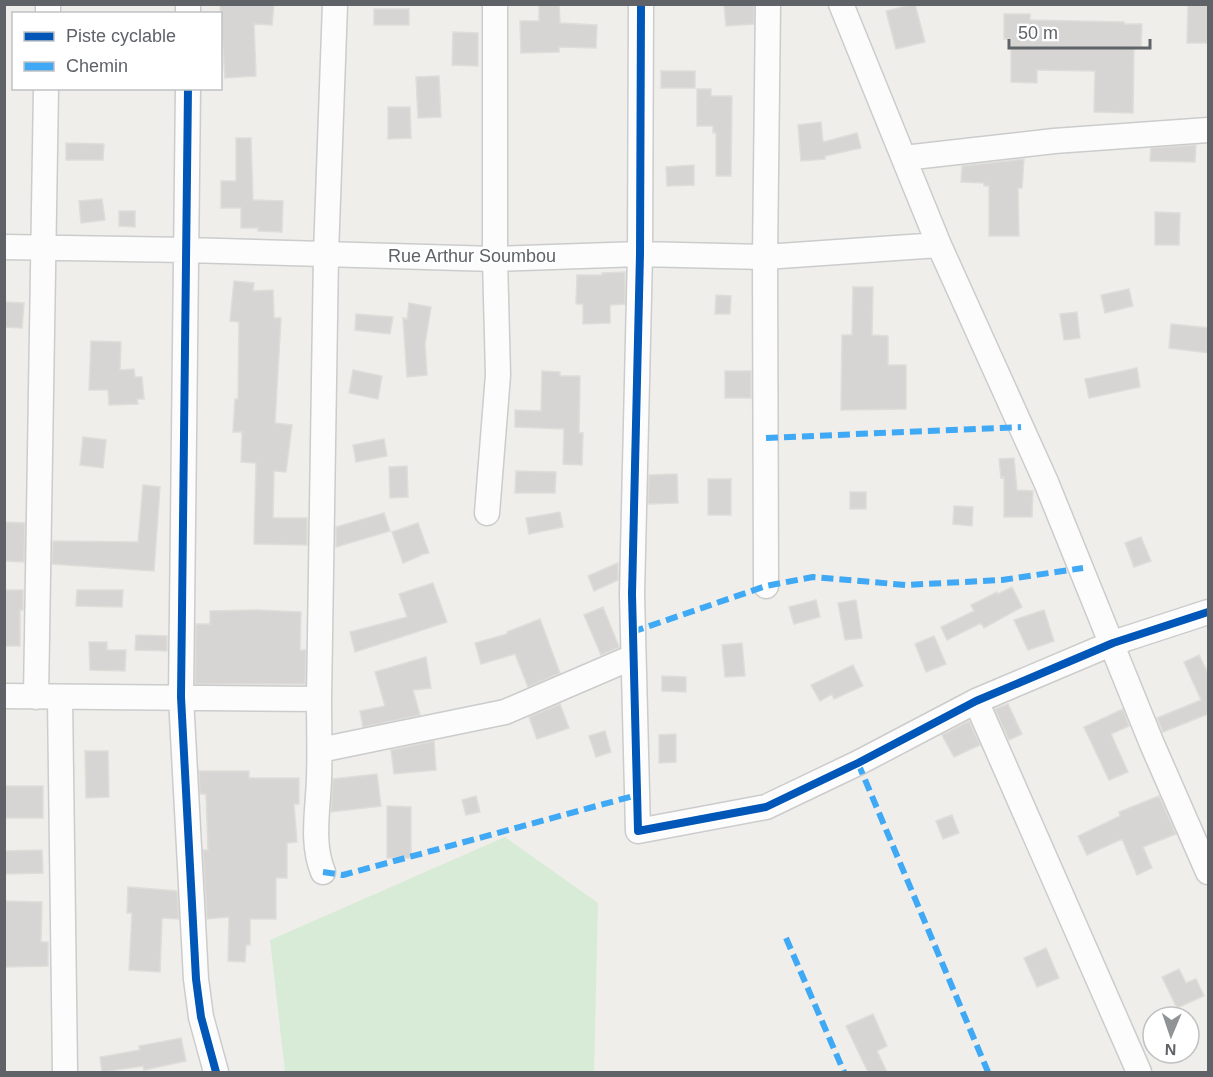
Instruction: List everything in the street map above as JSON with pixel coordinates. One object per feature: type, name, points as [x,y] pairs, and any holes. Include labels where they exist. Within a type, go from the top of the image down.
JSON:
[{"type":"street","points":[[323,872],[317,857],[319,699],[326,254],[335,4]]},
{"type":"street","points":[[487,513],[498,375],[495,259],[495,4]]},
{"type":"street","points":[[641,4],[640,254],[632,594],[638,831],[766,807],[858,763],[976,701],[1113,643],[1209,612]]},
{"type":"street","points":[[766,586],[765,257],[768,4]]},
{"type":"street","points":[[841,4],[939,245],[1046,482],[1152,744],[1209,872]]},
{"type":"street","points":[[36,697],[46,90]]},
{"type":"street","points":[[188,90],[181,697],[196,979],[201,1017],[216,1072]]},
{"type":"street","points":[[904,158],[1054,141],[1209,130]]},
{"type":"street","name":"Rue Arthur Soumbou","points":[[4,247],[495,259],[640,254],[765,257],[939,245]]},
{"type":"street","points":[[320,750],[505,712],[633,657]]},
{"type":"street","points":[[4,696],[319,699]]},
{"type":"street","points":[[60,698],[66,1072]]},
{"type":"street","points":[[976,701],[1139,1072]]},
{"type":"green space","points":[[505,837],[598,903],[594,1072],[285,1072],[270,940]]},
{"type":"building","points":[[220,4],[274,4],[272,25],[254,24],[256,76],[225,78]]},
{"type":"building","points":[[539,4],[559,4],[560,23],[597,25],[596,48],[559,47],[559,52],[521,53],[520,21],[539,21]]},
{"type":"building","points":[[724,4],[754,4],[754,24],[726,26]]},
{"type":"building","points":[[915,4],[925,42],[896,49],[886,11]]},
{"type":"building","points":[[1188,4],[1209,4],[1209,43],[1187,43]]},
{"type":"building","points":[[374,9],[409,9],[409,25],[374,25]]},
{"type":"building","points":[[1004,14],[1030,14],[1030,20],[1142,24],[1141,47],[1134,47],[1133,113],[1094,112],[1095,71],[1037,70],[1037,83],[1011,82],[1011,39],[1004,39]]},
{"type":"building","points":[[453,32],[478,33],[478,66],[452,65]]},
{"type":"building","points":[[661,71],[695,71],[695,88],[661,88]]},
{"type":"building","points":[[439,76],[441,117],[418,118],[416,77]]},
{"type":"building","points":[[697,89],[711,89],[711,96],[732,96],[731,176],[716,176],[716,133],[713,133],[713,126],[697,126]]},
{"type":"building","points":[[388,107],[410,107],[411,138],[388,139]]},
{"type":"building","points":[[821,122],[823,142],[857,133],[861,148],[825,156],[825,159],[801,161],[798,125]]},
{"type":"building","points":[[236,138],[251,138],[253,200],[283,201],[282,232],[241,228],[241,208],[221,208],[221,181],[236,181]]},
{"type":"building","points":[[66,143],[104,144],[103,160],[66,160]]},
{"type":"building","points":[[1196,145],[1195,162],[1150,161],[1151,148]]},
{"type":"building","points":[[1024,159],[1022,188],[1018,188],[1019,236],[989,236],[989,186],[984,186],[984,183],[961,182],[962,166]]},
{"type":"building","points":[[694,165],[694,185],[667,186],[666,167]]},
{"type":"building","points":[[102,199],[105,220],[81,223],[79,201]]},
{"type":"building","points":[[119,211],[135,211],[135,227],[119,226]]},
{"type":"building","points":[[1155,212],[1180,213],[1179,245],[1155,245]]},
{"type":"building","points":[[625,272],[625,304],[610,305],[610,323],[583,324],[583,304],[576,304],[577,275]]},
{"type":"building","points":[[234,281],[254,283],[253,291],[273,290],[274,318],[281,318],[275,423],[292,425],[286,472],[274,471],[273,518],[307,518],[307,545],[254,544],[256,463],[241,462],[242,432],[233,432],[235,399],[238,399],[239,322],[230,321]]},
{"type":"building","points":[[853,287],[873,287],[872,335],[888,336],[888,365],[906,365],[906,409],[841,410],[842,335],[852,335]]},
{"type":"building","points":[[1129,289],[1133,306],[1105,313],[1101,295]]},
{"type":"building","points":[[716,295],[731,296],[730,314],[715,314]]},
{"type":"building","points":[[4,302],[24,303],[22,328],[4,327]]},
{"type":"building","points":[[409,303],[431,307],[425,344],[427,375],[407,377],[403,318],[407,319]]},
{"type":"building","points":[[1077,312],[1080,338],[1064,340],[1060,314]]},
{"type":"building","points":[[356,314],[393,317],[390,334],[355,330]]},
{"type":"building","points":[[1171,324],[1209,328],[1209,353],[1169,348]]},
{"type":"building","points":[[91,341],[121,342],[120,370],[134,369],[135,377],[142,377],[144,399],[137,399],[138,404],[109,405],[108,390],[89,390]]},
{"type":"building","points":[[1137,368],[1140,387],[1089,398],[1085,379]]},
{"type":"building","points":[[353,370],[382,376],[378,399],[349,393]]},
{"type":"building","points":[[542,371],[560,372],[560,376],[580,376],[579,433],[583,433],[582,465],[563,464],[564,429],[515,427],[515,410],[541,411]]},
{"type":"building","points":[[725,371],[751,371],[751,398],[725,398]]},
{"type":"building","points":[[83,437],[106,440],[103,468],[80,465]]},
{"type":"building","points":[[384,439],[387,456],[356,462],[353,445]]},
{"type":"building","points":[[1014,458],[1017,490],[1033,491],[1032,517],[1004,517],[1004,477],[1001,478],[999,459]]},
{"type":"building","points":[[407,466],[408,497],[390,498],[389,467]]},
{"type":"building","points":[[516,471],[556,472],[555,493],[515,493]]},
{"type":"building","points":[[677,474],[678,503],[648,504],[649,475]]},
{"type":"building","points":[[708,479],[731,479],[731,515],[708,515]]},
{"type":"building","points":[[143,485],[160,487],[154,571],[52,564],[53,541],[138,542]]},
{"type":"building","points":[[850,492],[866,492],[866,509],[850,509]]},
{"type":"building","points":[[954,506],[973,507],[972,526],[953,524]]},
{"type":"building","points":[[560,512],[563,527],[529,534],[526,518]]},
{"type":"building","points":[[384,513],[390,531],[336,547],[336,527]]},
{"type":"building","points":[[4,522],[25,523],[24,562],[4,561]]},
{"type":"building","points":[[418,523],[429,553],[403,563],[392,532]]},
{"type":"building","points":[[1141,537],[1151,561],[1134,567],[1125,543]]},
{"type":"building","points":[[618,563],[618,580],[594,591],[588,576]]},
{"type":"building","points":[[433,583],[447,622],[355,652],[350,632],[407,617],[399,594]]},
{"type":"building","points":[[1012,587],[1022,607],[984,628],[981,623],[947,640],[941,627],[974,611],[971,605]]},
{"type":"building","points":[[4,590],[23,590],[23,610],[20,610],[20,646],[4,646]]},
{"type":"building","points":[[77,590],[123,590],[122,607],[76,606]]},
{"type":"building","points":[[816,600],[820,617],[794,624],[789,607]]},
{"type":"building","points":[[856,600],[862,638],[845,640],[838,603]]},
{"type":"building","points":[[603,607],[619,647],[601,655],[584,615]]},
{"type":"building","points":[[1044,610],[1054,641],[1028,650],[1014,620]]},
{"type":"building","points":[[210,611],[301,612],[300,650],[306,650],[305,684],[195,684],[196,624],[210,624]]},
{"type":"building","points":[[540,619],[560,673],[528,687],[515,654],[481,664],[475,643],[507,634],[507,632]]},
{"type":"building","points":[[136,635],[167,636],[167,651],[135,650]]},
{"type":"building","points":[[934,636],[946,664],[926,672],[915,644]]},
{"type":"building","points":[[89,642],[107,642],[107,650],[126,650],[125,671],[90,670]]},
{"type":"building","points":[[742,643],[745,676],[725,677],[722,645]]},
{"type":"building","points":[[1199,655],[1209,675],[1209,715],[1163,732],[1157,718],[1201,700],[1184,662]]},
{"type":"building","points":[[426,657],[431,688],[413,690],[420,715],[363,727],[360,711],[385,706],[375,672]]},
{"type":"building","points":[[853,665],[863,686],[834,699],[832,694],[820,701],[811,685]]},
{"type":"building","points":[[662,676],[686,677],[686,692],[662,691]]},
{"type":"building","points":[[560,704],[569,728],[537,739],[529,717]]},
{"type":"building","points":[[1008,704],[1022,734],[1009,740],[995,709]]},
{"type":"building","points":[[1123,709],[1129,726],[1111,734],[1128,772],[1109,780],[1084,727]]},
{"type":"building","points":[[969,721],[980,745],[954,757],[942,735]]},
{"type":"building","points":[[605,731],[611,752],[596,757],[589,736]]},
{"type":"building","points":[[676,734],[676,762],[659,763],[659,735]]},
{"type":"building","points":[[434,741],[436,770],[394,774],[391,750]]},
{"type":"building","points":[[85,751],[108,751],[109,797],[86,798]]},
{"type":"building","points":[[199,771],[249,771],[249,778],[299,778],[299,804],[294,804],[297,842],[287,843],[287,878],[276,878],[276,919],[250,919],[250,945],[246,945],[245,962],[228,961],[229,917],[207,919],[203,850],[208,850],[206,794],[200,794]]},
{"type":"building","points":[[377,774],[381,806],[331,812],[333,779]]},
{"type":"building","points":[[4,786],[43,786],[43,818],[4,818]]},
{"type":"building","points":[[476,796],[480,812],[466,815],[462,800]]},
{"type":"building","points":[[1159,796],[1176,834],[1143,847],[1152,868],[1137,875],[1122,839],[1087,855],[1078,836],[1120,816],[1119,812]]},
{"type":"building","points":[[387,806],[411,807],[411,858],[387,858]]},
{"type":"building","points":[[952,815],[959,833],[943,839],[936,821]]},
{"type":"building","points":[[42,850],[43,873],[4,874],[4,851]]},
{"type":"building","points":[[128,887],[177,891],[179,919],[162,918],[160,972],[129,970],[132,913],[127,913]]},
{"type":"building","points":[[4,901],[42,902],[41,942],[48,942],[48,966],[4,967]]},
{"type":"building","points":[[1046,948],[1059,978],[1037,987],[1024,958]]},
{"type":"building","points":[[1179,969],[1186,983],[1196,979],[1204,996],[1184,1005],[1176,1005],[1162,977]]},
{"type":"building","points":[[873,1014],[887,1046],[877,1051],[887,1072],[868,1072],[846,1026]]},
{"type":"building","points":[[181,1038],[186,1061],[144,1070],[143,1066],[102,1072],[100,1057],[140,1050],[139,1046]]},
{"type":"marked path","points":[[766,438],[1021,427]]},
{"type":"marked path","points":[[632,632],[766,586],[813,577],[906,585],[1002,580],[1083,568]]},
{"type":"marked path","points":[[858,763],[988,1072]]},
{"type":"marked path","points":[[323,872],[343,875],[637,795]]},
{"type":"marked path","points":[[786,938],[844,1072]]},
{"type":"cycle path","points":[[641,4],[640,254],[632,594],[638,831],[766,807],[858,763],[976,701],[1113,643],[1208,612]]},
{"type":"cycle path","points":[[188,90],[181,697],[196,979],[201,1017],[216,1072]]}]
